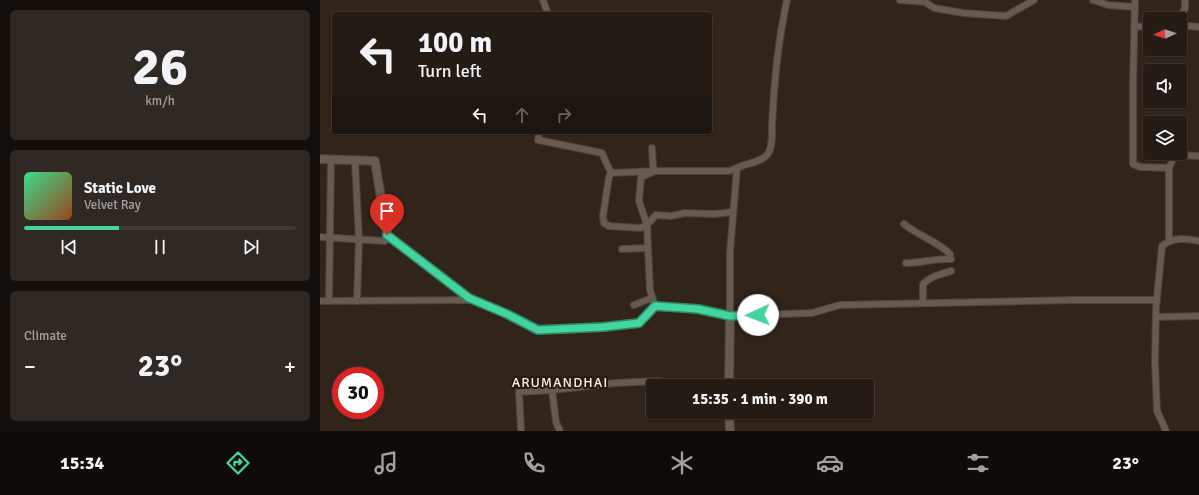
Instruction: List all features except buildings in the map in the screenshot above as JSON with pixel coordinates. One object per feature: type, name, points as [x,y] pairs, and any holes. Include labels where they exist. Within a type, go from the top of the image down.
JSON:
[{"type":"street","points":[[543,0],[547,12]]},
{"type":"street","points":[[611,173],[655,171],[729,171],[764,158],[768,154],[771,146],[781,27],[787,0]]},
{"type":"street","points":[[900,0],[925,2],[934,8],[963,13],[1006,16],[1034,0]]},
{"type":"street","points":[[1093,0],[1108,6],[1135,3],[1133,164],[1140,167],[1169,168]]},
{"type":"street","points":[[1183,12],[1185,0]]},
{"type":"street","points":[[1134,27],[1143,26]]},
{"type":"street","points":[[1187,26],[1199,27]]},
{"type":"street","points":[[539,134],[538,140],[602,152],[611,173],[609,177],[604,216],[604,223],[609,226],[640,228],[647,225],[656,215],[672,216],[685,213],[714,214],[733,212]]},
{"type":"street","points":[[652,148],[653,166],[655,171]]},
{"type":"street","points":[[1169,241],[1169,168],[1173,158],[1180,155],[1199,156]]},
{"type":"street","points":[[320,159],[374,161],[387,235],[469,298],[507,314],[538,330],[603,327],[639,323],[654,302]]},
{"type":"street","points":[[329,301],[331,160]]},
{"type":"street","points":[[355,161],[359,240],[357,301]]},
{"type":"street","points":[[729,379],[730,252],[737,168]]},
{"type":"street","points":[[654,302],[650,290],[647,225],[639,201],[641,177],[655,171]]},
{"type":"street","points":[[904,224],[937,243],[950,256],[926,262],[906,262]]},
{"type":"street","points":[[320,237],[384,241],[390,237]]},
{"type":"street","points":[[1166,431],[1157,411],[1156,317],[1162,246],[1169,241],[1190,238],[1199,241]]},
{"type":"street","points":[[622,249],[648,248]]},
{"type":"street","points":[[923,303],[924,284],[929,278],[951,271]]},
{"type":"street","points":[[320,301],[473,300]]},
{"type":"street","points":[[634,305],[654,302],[730,316],[812,313],[840,305],[1072,300],[1158,300]]},
{"type":"street","points":[[1156,317],[1199,316]]},
{"type":"street","points":[[521,431],[519,392],[552,390],[614,382],[646,381]]},
{"type":"street","points":[[552,390],[556,422],[560,431]]},
{"type":"street","points":[[729,419],[730,431]]},
{"type":"district","name":"ARUMANDHAI","points":[[560,382]]},
{"type":"route","points":[[387,235],[469,298],[507,314],[538,330],[603,327],[639,323],[655,306],[698,309],[730,316],[758,315]]}]
